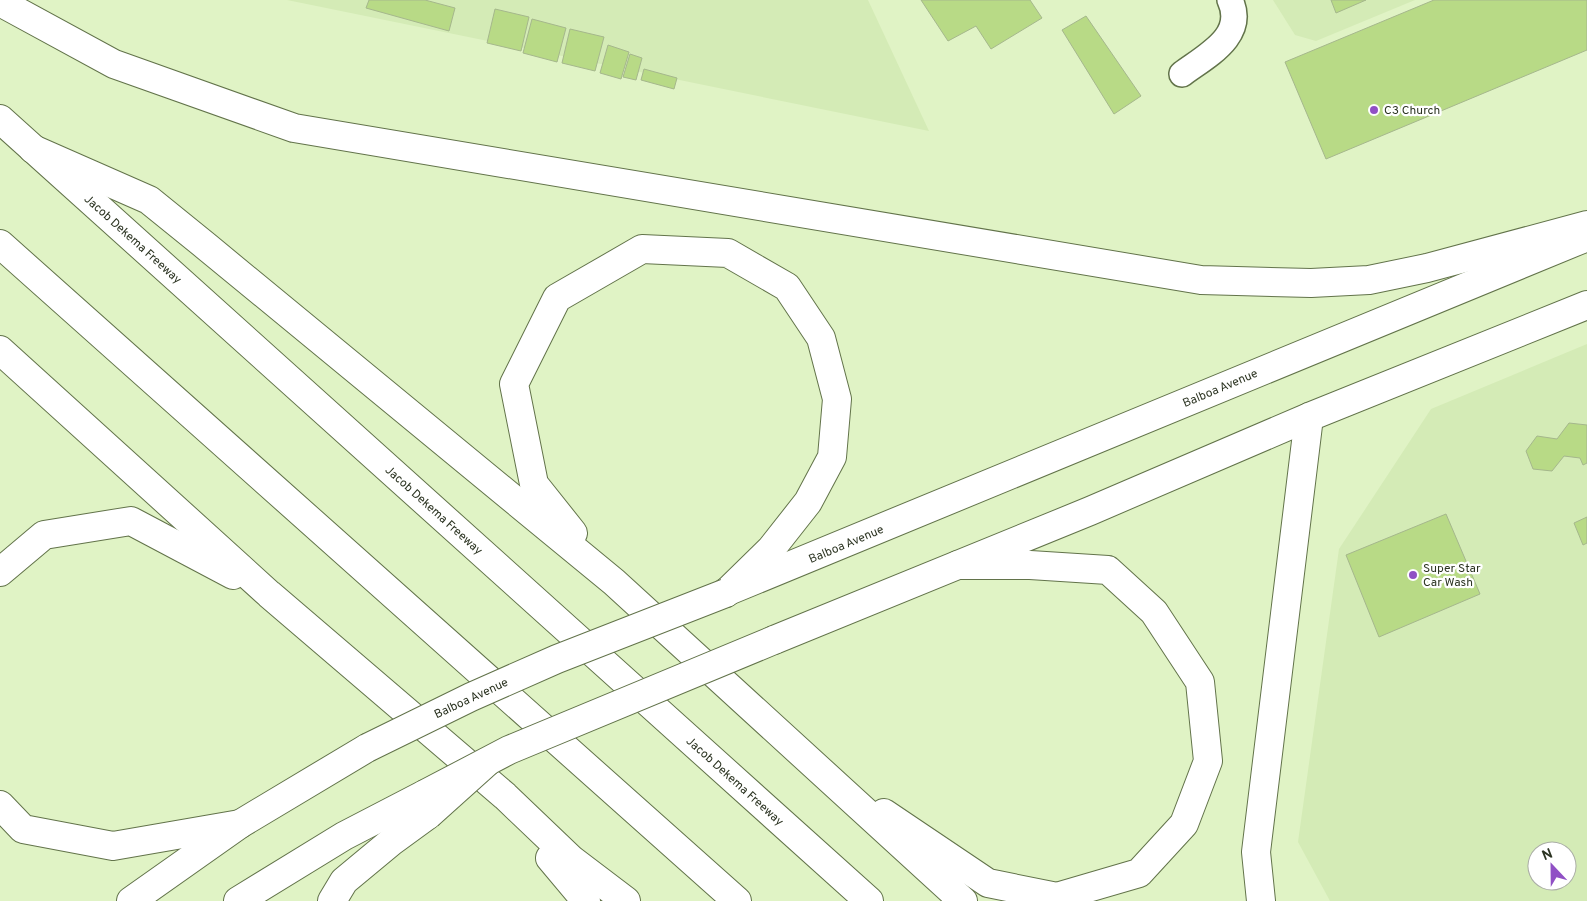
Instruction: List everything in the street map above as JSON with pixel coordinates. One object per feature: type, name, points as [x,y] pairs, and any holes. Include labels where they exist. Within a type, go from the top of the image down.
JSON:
[{"type":"main road","points":[[0,2],[114,64],[294,128],[1201,280],[1311,284],[1369,280],[1427,268],[1587,225]]},
{"type":"main road","name":"Jacob Dekema Freeway","points":[[0,119],[869,901]]},
{"type":"main road","points":[[33,149],[149,200],[614,582],[821,770],[908,853],[963,901]]},
{"type":"main road","name":"Balboa Avenue","points":[[131,901],[240,824],[367,748],[472,697],[557,659],[726,593],[1587,237]]},
{"type":"main road","points":[[0,244],[737,901]]},
{"type":"main road","points":[[614,582],[534,484],[514,384],[557,298],[642,249],[728,252],[787,287],[821,338],[837,399],[832,457],[808,502],[771,549],[726,593]]},
{"type":"main road","points":[[332,901],[344,881],[391,842],[426,804],[487,762],[594,713],[958,565],[1309,417],[1587,305]]},
{"type":"main road","points":[[0,350],[269,594],[505,796],[572,860],[626,901]]},
{"type":"main road","points":[[1261,901],[1256,852],[1309,417]]},
{"type":"main road","points":[[0,572],[44,535],[131,521],[269,594]]},
{"type":"main road","points":[[821,770],[988,883],[1057,897],[1139,874],[1184,824],[1208,761],[1200,682],[1154,612],[1108,570],[1030,565],[958,565]]},
{"type":"main road","points":[[505,796],[542,849],[586,901]]},
{"type":"main road","points":[[238,901],[344,836],[426,804]]},
{"type":"main road","points":[[0,805],[23,829],[113,846],[240,824]]},
{"type":"lane","points":[[1182,74],[1228,39],[1236,20],[1230,0]]},
{"type":"shaded area","points":[[287,0],[868,0],[929,131]]},
{"type":"shaded area","points":[[1273,0],[1415,0],[1316,41],[1295,35]]},
{"type":"shaded area","points":[[1587,344],[1587,901],[1330,901],[1298,842],[1339,549],[1431,409]]},
{"type":"building","points":[[369,0],[425,0],[455,8],[449,31],[366,8]]},
{"type":"building","points":[[921,0],[1030,0],[1042,18],[991,49],[976,26],[948,41]]},
{"type":"building","points":[[1331,0],[1366,0],[1336,13]]},
{"type":"building","name":"C3 Church","points":[[1434,0],[1587,0],[1587,50],[1326,159],[1285,62]]},
{"type":"building","points":[[495,9],[529,17],[521,51],[487,43]]},
{"type":"building","points":[[1086,16],[1141,96],[1114,114],[1062,30]]},
{"type":"building","points":[[532,19],[566,28],[557,62],[523,53]]},
{"type":"building","points":[[570,29],[604,37],[595,71],[562,63]]},
{"type":"building","points":[[608,45],[629,52],[621,79],[600,73]]},
{"type":"building","points":[[630,54],[642,58],[636,80],[623,77]]},
{"type":"building","points":[[644,69],[677,78],[674,89],[641,80]]},
{"type":"building","points":[[1569,423],[1587,425],[1587,463],[1583,465],[1580,458],[1564,456],[1552,471],[1533,469],[1526,451],[1537,436],[1557,439]]},
{"type":"building","name":"Super Star Car Wash","points":[[1446,514],[1480,594],[1379,637],[1346,555]]},
{"type":"building","points":[[1587,517],[1587,543],[1583,545],[1574,523]]},
{"type":"place","name":"C3 Church","points":[[1374,110]]},
{"type":"place","name":"Super Star Car Wash","points":[[1413,575]]}]
